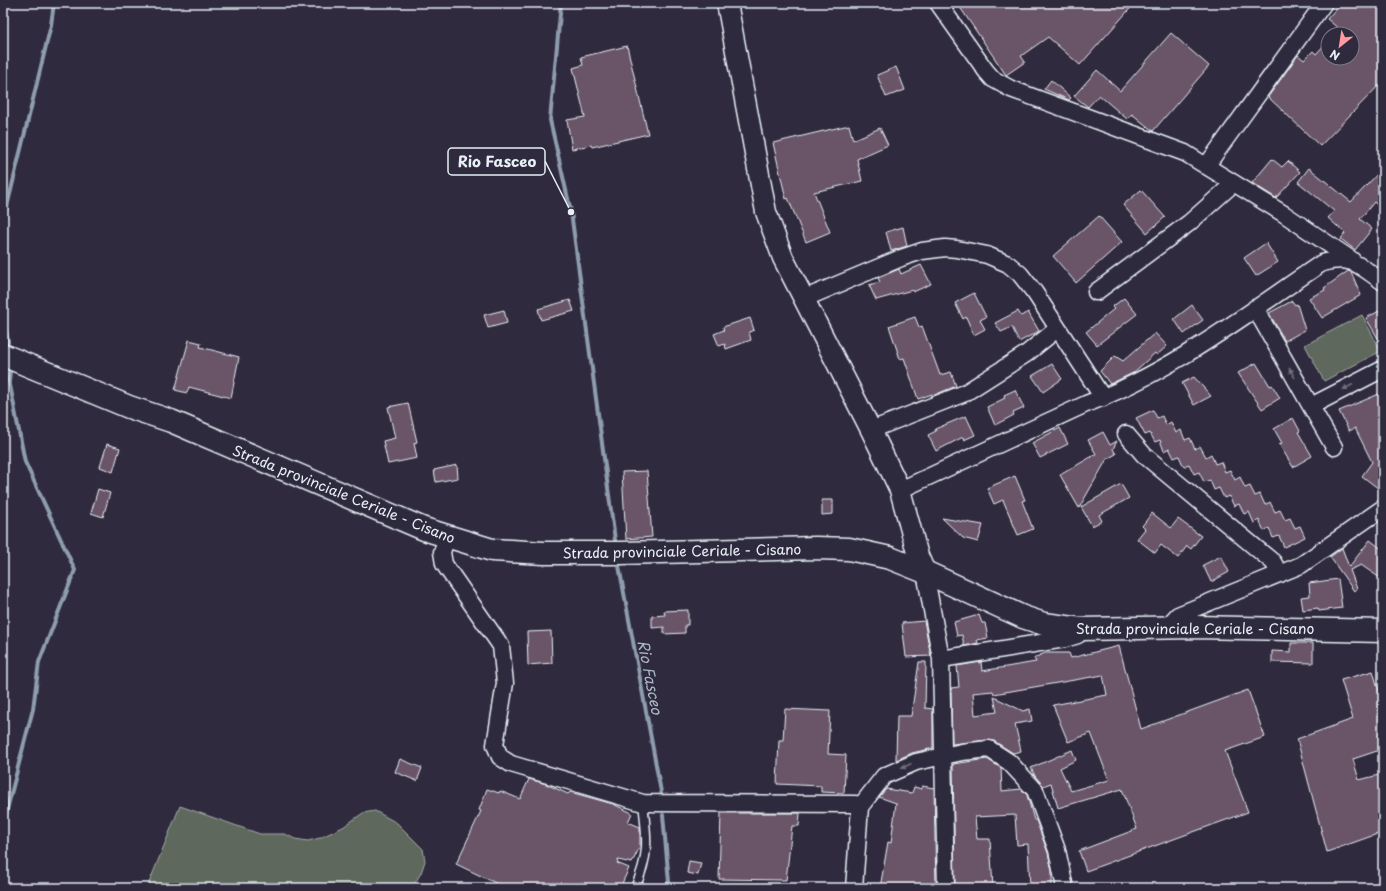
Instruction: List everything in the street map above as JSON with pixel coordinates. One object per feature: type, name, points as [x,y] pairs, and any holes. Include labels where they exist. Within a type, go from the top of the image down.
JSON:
[{"type":"main road","name":"Strada provinciale Ceriale - Cisano","points":[[3,356],[129,407],[171,421],[261,461],[447,537],[492,550],[544,553],[849,549],[884,557],[925,572],[1044,624],[1081,629],[1167,627],[1383,631]]},
{"type":"street","points":[[728,3],[766,212],[783,258],[900,490],[918,556],[925,572],[941,660],[946,888]]},
{"type":"street","points":[[938,3],[993,79],[1011,89],[1185,153],[1207,165],[1383,282]]},
{"type":"street","points":[[1207,165],[1324,3]]},
{"type":"street","points":[[1096,292],[1189,223],[1234,183]]},
{"type":"street","points":[[803,299],[901,258],[922,251],[957,249],[987,255],[1008,264],[1020,274],[1035,293],[1103,398]]},
{"type":"street","points":[[900,490],[1103,398],[1181,358],[1322,263],[1339,258],[1353,261]]},
{"type":"street","points":[[1255,308],[1334,447]]},
{"type":"street","points":[[871,430],[965,394],[1026,354],[1058,329]]},
{"type":"street","points":[[1311,406],[1383,369]]},
{"type":"street","points":[[1126,434],[1144,455],[1273,562],[1280,574]]},
{"type":"street","points":[[1167,627],[1178,615],[1301,565],[1383,508]]},
{"type":"street","points":[[447,537],[442,552],[444,564],[501,646],[505,683],[494,745],[500,757],[511,764],[643,803],[855,804],[860,807]]},
{"type":"street","points":[[941,660],[1065,639],[1078,635],[1081,629]]},
{"type":"street","points":[[854,888],[860,807],[884,776],[916,762],[989,749],[1009,762],[1035,790],[1057,850],[1066,888]]},
{"type":"lane","points":[[635,888],[644,867],[648,842],[643,803]]},
{"type":"green space","points":[[1362,315],[1381,351],[1324,381],[1305,345]]},
{"type":"green space","points":[[180,806],[260,834],[285,834],[295,839],[308,841],[320,838],[343,827],[363,813],[375,811],[397,823],[423,849],[425,861],[421,873],[412,888],[147,888]]},
{"type":"building","points":[[957,3],[1135,3],[1080,65],[1048,37],[1021,56],[1025,62],[1006,75]]},
{"type":"building","points":[[1341,3],[1379,3],[1383,9],[1383,81],[1320,146],[1268,97],[1298,55],[1304,60],[1313,51],[1316,54],[1320,50],[1320,66],[1360,66],[1360,26],[1335,26],[1327,19]]},
{"type":"building","points":[[1171,33],[1209,66],[1153,131],[1132,114],[1127,119],[1099,95],[1088,107],[1074,96],[1097,70],[1120,91]]},
{"type":"building","points":[[627,46],[648,134],[592,147],[591,145],[572,149],[567,120],[585,117],[573,68],[583,65],[581,57]]},
{"type":"building","points":[[896,67],[905,90],[886,97],[877,75]]},
{"type":"building","points":[[1051,80],[1071,98],[1069,100],[1044,89]]},
{"type":"building","points":[[849,125],[853,140],[880,128],[888,145],[857,159],[862,181],[814,192],[830,232],[806,242],[788,198],[786,199],[773,143]]},
{"type":"building","points":[[1272,159],[1282,167],[1288,161],[1300,172],[1276,198],[1252,183]]},
{"type":"building","points":[[1309,168],[1351,202],[1383,168],[1383,210],[1374,202],[1360,219],[1372,229],[1355,250],[1341,239],[1345,233],[1328,218],[1334,211],[1298,182]]},
{"type":"building","points":[[1141,190],[1165,217],[1147,233],[1123,205]]},
{"type":"building","points":[[1099,216],[1122,242],[1076,283],[1053,256]]},
{"type":"building","points":[[903,227],[907,246],[891,251],[886,232]]},
{"type":"building","points":[[1266,243],[1278,262],[1256,276],[1244,258]]},
{"type":"building","points":[[921,265],[931,284],[913,292],[912,290],[876,300],[869,285],[880,282],[878,278],[899,269],[901,274]]},
{"type":"building","points":[[1348,271],[1351,272],[1361,295],[1322,318],[1309,298],[1325,290],[1324,288]]},
{"type":"building","points":[[974,293],[986,317],[980,320],[985,329],[974,335],[966,317],[963,319],[955,303]]},
{"type":"building","points":[[1124,298],[1137,314],[1097,345],[1086,332],[1114,309],[1112,307]]},
{"type":"building","points":[[570,300],[574,311],[541,320],[538,309]]},
{"type":"building","points":[[1292,301],[1295,305],[1297,304],[1305,330],[1285,341],[1269,313]]},
{"type":"building","points":[[1192,305],[1203,320],[1184,334],[1174,319]]},
{"type":"building","points":[[1383,309],[1383,347],[1366,318]]},
{"type":"building","points":[[504,310],[507,323],[488,328],[484,315]]},
{"type":"building","points":[[1018,311],[1021,316],[1028,312],[1039,331],[1019,342],[1012,327],[1001,332],[995,323]]},
{"type":"building","points":[[915,317],[919,327],[922,326],[940,375],[951,372],[956,386],[932,396],[932,394],[918,399],[904,358],[900,359],[889,326]]},
{"type":"building","points":[[750,318],[754,330],[749,332],[751,340],[726,349],[725,344],[719,346],[714,334],[724,330],[723,327]]},
{"type":"building","points":[[1155,333],[1167,346],[1157,355],[1155,353],[1133,373],[1110,384],[1100,371],[1115,356],[1123,361]]},
{"type":"building","points":[[189,340],[201,343],[200,347],[239,357],[231,398],[189,387],[187,393],[175,390]]},
{"type":"building","points":[[1256,363],[1270,386],[1272,385],[1280,398],[1262,409],[1238,373]]},
{"type":"building","points":[[1052,364],[1062,379],[1043,392],[1032,376]]},
{"type":"building","points":[[1194,377],[1211,396],[1194,405],[1182,383]]},
{"type":"building","points":[[1015,390],[1024,408],[1013,413],[1014,415],[995,425],[987,407],[1005,398],[1004,395]]},
{"type":"building","points":[[1379,394],[1383,401],[1383,492],[1362,476],[1372,462],[1355,428],[1349,431],[1339,411]]},
{"type":"building","points":[[408,403],[417,442],[414,443],[417,458],[388,464],[383,441],[395,438],[388,407]]},
{"type":"building","points":[[1153,410],[1157,418],[1162,416],[1166,425],[1171,422],[1176,433],[1181,430],[1185,440],[1190,438],[1195,449],[1200,446],[1206,457],[1211,454],[1215,464],[1221,462],[1225,472],[1230,470],[1235,480],[1240,477],[1245,488],[1250,486],[1255,496],[1260,494],[1265,505],[1270,502],[1275,512],[1280,510],[1285,520],[1290,518],[1295,528],[1300,526],[1305,537],[1284,547],[1279,536],[1273,538],[1269,528],[1264,531],[1259,520],[1254,523],[1249,512],[1244,514],[1239,504],[1234,506],[1229,496],[1224,498],[1219,488],[1214,490],[1210,480],[1204,482],[1199,472],[1194,474],[1189,464],[1184,467],[1179,456],[1174,458],[1169,448],[1164,451],[1160,440],[1155,442],[1150,433],[1145,435],[1136,418]]},
{"type":"building","points":[[966,416],[975,435],[964,440],[963,437],[936,451],[928,435],[936,431],[935,429]]},
{"type":"building","points":[[1293,418],[1300,431],[1298,432],[1312,456],[1293,467],[1279,444],[1282,443],[1274,429]]},
{"type":"building","points":[[1060,428],[1068,444],[1040,458],[1032,443]]},
{"type":"building","points":[[1103,432],[1110,445],[1117,441],[1113,449],[1116,454],[1107,459],[1079,508],[1060,475],[1096,454],[1088,440]]},
{"type":"building","points":[[107,444],[120,448],[113,472],[100,467]]},
{"type":"building","points":[[457,465],[458,478],[436,482],[434,470]]},
{"type":"building","points":[[647,471],[652,537],[626,539],[622,472]]},
{"type":"building","points":[[1015,476],[1025,500],[1022,501],[1033,529],[1018,535],[1003,500],[994,504],[987,488]]},
{"type":"building","points":[[1121,484],[1129,498],[1099,515],[1102,521],[1092,526],[1081,507]]},
{"type":"building","points":[[98,489],[110,493],[103,517],[91,513]]},
{"type":"building","points":[[822,500],[833,500],[833,514],[822,515]]},
{"type":"building","points":[[1152,513],[1171,528],[1178,519],[1201,536],[1191,549],[1187,546],[1178,558],[1161,545],[1155,553],[1137,539],[1145,529],[1142,526]]},
{"type":"building","points":[[942,518],[983,525],[978,542],[963,538]]},
{"type":"building","points":[[1370,540],[1383,550],[1383,580],[1361,565],[1350,570],[1357,589],[1354,591],[1330,557],[1342,548],[1349,567]]},
{"type":"building","points":[[1221,556],[1229,572],[1211,582],[1203,565]]},
{"type":"building","points":[[1338,579],[1342,608],[1319,611],[1318,608],[1303,610],[1301,597],[1310,596],[1309,583]]},
{"type":"building","points":[[688,610],[688,625],[685,625],[685,633],[664,634],[664,627],[652,628],[652,616],[665,615],[664,611]]},
{"type":"building","points":[[979,615],[982,623],[985,623],[988,638],[977,640],[978,643],[964,646],[962,635],[957,636],[954,622]]},
{"type":"building","points":[[924,621],[931,656],[906,657],[902,623]]},
{"type":"building","points":[[551,631],[552,663],[528,665],[527,632]]},
{"type":"building","points":[[1291,643],[1313,643],[1313,663],[1272,662],[1272,651],[1291,652]]},
{"type":"building","points":[[1119,646],[1141,729],[1248,690],[1265,737],[1225,751],[1248,812],[1086,871],[1079,851],[1137,829],[1122,789],[1058,808],[1051,783],[1043,786],[1031,768],[1072,750],[1076,760],[1060,768],[1071,791],[1109,780],[1091,733],[1068,742],[1053,705],[1107,695],[1103,675],[994,694],[993,691],[973,693],[975,715],[997,712],[994,697],[1023,711],[1030,709],[1032,721],[1015,724],[1021,751],[1013,753],[994,741],[988,740],[952,744],[951,688],[959,687],[957,666],[981,662],[982,671],[1036,662],[1034,658],[1045,653],[1069,653],[1071,658]]},
{"type":"building","points":[[919,662],[926,662],[925,708],[933,709],[933,748],[912,753],[896,760],[897,716],[911,716]]},
{"type":"building","points":[[1373,671],[1383,705],[1383,749],[1353,759],[1359,780],[1383,774],[1383,832],[1327,852],[1297,739],[1353,719],[1341,680]]},
{"type":"building","points":[[785,709],[830,711],[828,754],[846,755],[844,793],[821,792],[821,786],[777,784],[779,740],[783,740]]},
{"type":"building","points":[[400,759],[422,768],[417,781],[395,772]]},
{"type":"building","points":[[987,759],[1001,768],[1002,791],[1021,789],[1027,795],[1034,820],[1036,820],[1048,853],[1052,871],[1052,888],[1030,888],[1028,844],[1017,845],[1015,815],[975,817],[977,839],[990,839],[993,888],[955,888],[953,764]]},
{"type":"building","points":[[529,779],[546,784],[568,794],[570,792],[613,804],[632,813],[628,822],[640,827],[640,846],[632,863],[618,860],[617,863],[629,868],[620,888],[506,888],[456,864],[481,811],[479,810],[487,789],[499,793],[500,791],[520,799]]},
{"type":"building","points":[[922,786],[934,788],[936,888],[880,888],[888,842],[891,843],[896,803],[879,797],[886,789],[912,793],[914,787],[922,789]]},
{"type":"building","points":[[721,813],[800,813],[799,826],[792,826],[786,880],[719,879]]},
{"type":"building","points":[[689,861],[701,863],[698,875],[687,873]]},
{"type":"waterway","points":[[3,223],[51,25],[54,3]]},
{"type":"waterway","name":"Rio Fasceo","points":[[561,3],[550,120],[571,212],[615,540]]},
{"type":"waterway","points":[[3,314],[8,342]]},
{"type":"waterway","points":[[3,825],[33,709],[39,662],[75,570],[25,462],[9,380],[10,372]]},
{"type":"waterway","name":"Rio Fasceo","points":[[619,566],[661,792]]},
{"type":"waterway","name":"Rio Fasceo","points":[[662,888],[669,882],[663,815]]},
{"type":"place","name":"Rio Fasceo","points":[[571,212]]}]
